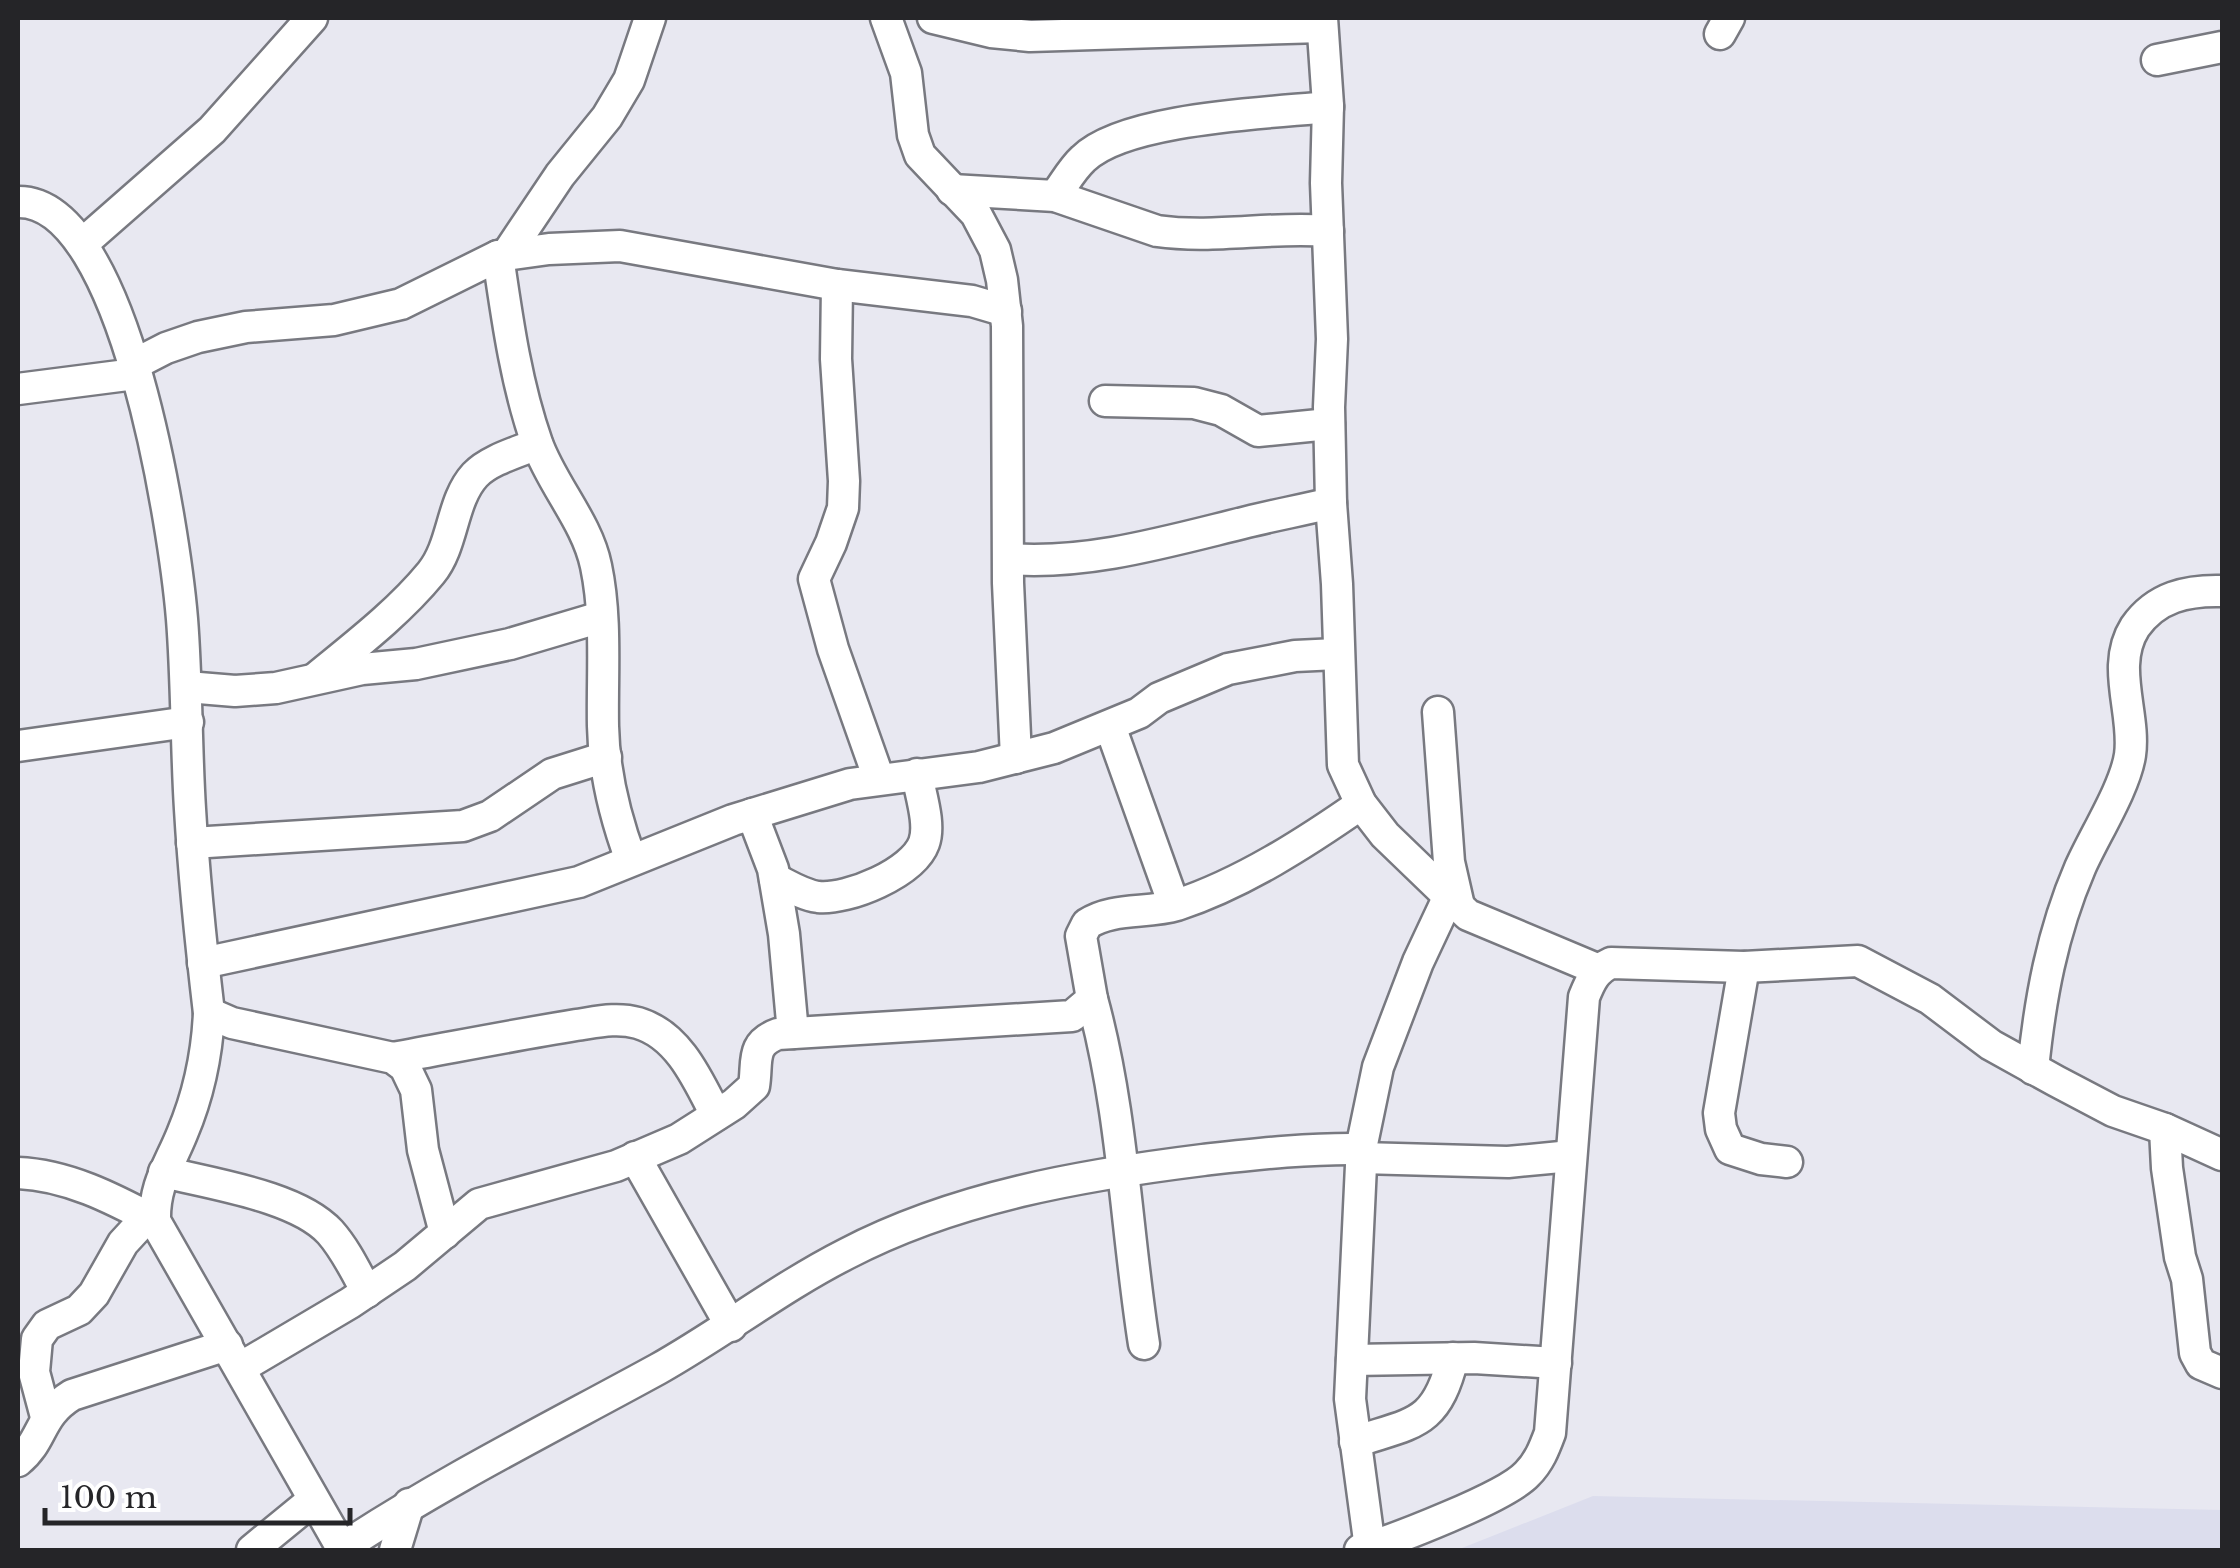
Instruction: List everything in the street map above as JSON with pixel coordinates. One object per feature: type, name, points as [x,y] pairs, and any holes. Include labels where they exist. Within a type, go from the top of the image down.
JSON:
[{"type":"street","points":[[82,244],[212,130],[312,18]]},
{"type":"street","points":[[631,860],[612,802],[606,756],[596,564],[584,532],[537,444],[508,327],[503,255],[560,175],[608,117],[629,80],[650,18]]},
{"type":"street","points":[[886,18],[906,74],[913,135],[920,155],[976,214],[995,250],[1006,311],[1016,758]]},
{"type":"street","points":[[933,18],[991,32],[1043,27],[1322,22],[1328,107],[1331,504],[1338,584],[1343,765],[1361,804],[1385,835],[1468,915],[1599,970]]},
{"type":"street","points":[[2157,60],[2222,47]]},
{"type":"street","points":[[1055,196],[1083,158],[1122,136],[1194,122],[1328,107]]},
{"type":"street","points":[[952,190],[1055,196],[1175,234],[1210,236],[1298,228],[1328,231]]},
{"type":"street","points":[[21,194],[57,216],[82,244],[112,302],[152,428],[172,538],[187,687],[192,843],[209,1013],[208,1048],[199,1088],[154,1198],[151,1219],[122,1242],[94,1294],[80,1310],[47,1325],[37,1339],[34,1372],[46,1417]]},
{"type":"street","points":[[18,389],[134,369],[166,348],[198,337],[246,327],[334,320],[401,304],[503,255],[549,248],[620,246],[837,285],[972,301],[1006,311]]},
{"type":"street","points":[[837,285],[843,508],[832,543],[814,578],[832,649],[879,779]]},
{"type":"street","points":[[1106,401],[1194,404],[1221,410],[1258,431],[1329,424]]},
{"type":"street","points":[[312,680],[362,640],[432,572],[477,473],[537,444]]},
{"type":"street","points":[[1009,560],[1036,561],[1109,552],[1331,504]]},
{"type":"street","points":[[2033,1068],[2048,958],[2079,870],[2130,756],[2123,673],[2132,632],[2146,613],[2166,598],[2222,590]]},
{"type":"street","points":[[187,687],[235,691],[276,688],[362,669],[416,664],[492,648],[601,617]]},
{"type":"street","points":[[204,964],[579,882],[752,814],[850,784],[980,768],[1054,748],[1139,713],[1159,698],[1228,669],[1295,656],[1337,654]]},
{"type":"street","points":[[1438,712],[1454,901],[1418,962],[1378,1067],[1362,1153],[1350,1398],[1365,1549],[1463,1510],[1524,1478],[1540,1459],[1550,1433],[1584,997],[1599,970],[1611,963],[1744,967],[1858,961],[1930,998],[1992,1044],[2112,1111],[2222,1154]]},
{"type":"street","points":[[18,746],[188,722]]},
{"type":"street","points":[[1110,726],[1174,906]]},
{"type":"street","points":[[192,843],[463,826],[490,816],[552,774],[606,756]]},
{"type":"street","points":[[775,879],[820,897],[848,894],[908,866],[924,843],[925,823],[917,774]]},
{"type":"street","points":[[1144,1344],[1108,1056],[1092,999],[1082,936],[1086,924],[1109,913],[1174,906],[1214,890],[1306,842],[1361,804]]},
{"type":"street","points":[[752,814],[775,879],[793,1033]]},
{"type":"street","points":[[1744,967],[1718,1113],[1721,1128],[1730,1148],[1761,1159],[1787,1162]]},
{"type":"street","points":[[18,1461],[55,1406],[72,1395],[234,1356],[367,1292],[405,1266],[479,1204],[599,1171],[679,1139],[754,1086],[754,1059],[759,1044],[766,1038],[793,1033],[1072,1016],[1092,999]]},
{"type":"street","points":[[209,1013],[250,1027],[347,1045],[393,1058],[405,1067],[416,1090],[423,1150],[445,1233]]},
{"type":"street","points":[[393,1058],[608,1019],[640,1023],[668,1040],[693,1069],[716,1115]]},
{"type":"street","points":[[2165,1129],[2167,1168],[2196,1353],[2202,1364],[2222,1373]]},
{"type":"street","points":[[18,1173],[42,1174],[77,1185],[151,1219],[343,1549],[409,1504],[731,1326],[844,1254],[902,1228],[1047,1185],[1121,1170],[1309,1148],[1490,1162],[1570,1156]]},
{"type":"street","points":[[636,1157],[731,1326]]},
{"type":"street","points":[[164,1172],[304,1213],[328,1229],[367,1292]]},
{"type":"street","points":[[1355,1442],[1419,1421],[1446,1386],[1453,1358]]},
{"type":"street","points":[[1352,1360],[1556,1362]]},
{"type":"street","points":[[252,1550],[313,1500]]},
{"type":"street","points":[[395,1550],[409,1504]]},
{"type":"shaded area","points":[[1593,1496],[2222,1510],[2222,1550],[1457,1550]]}]
